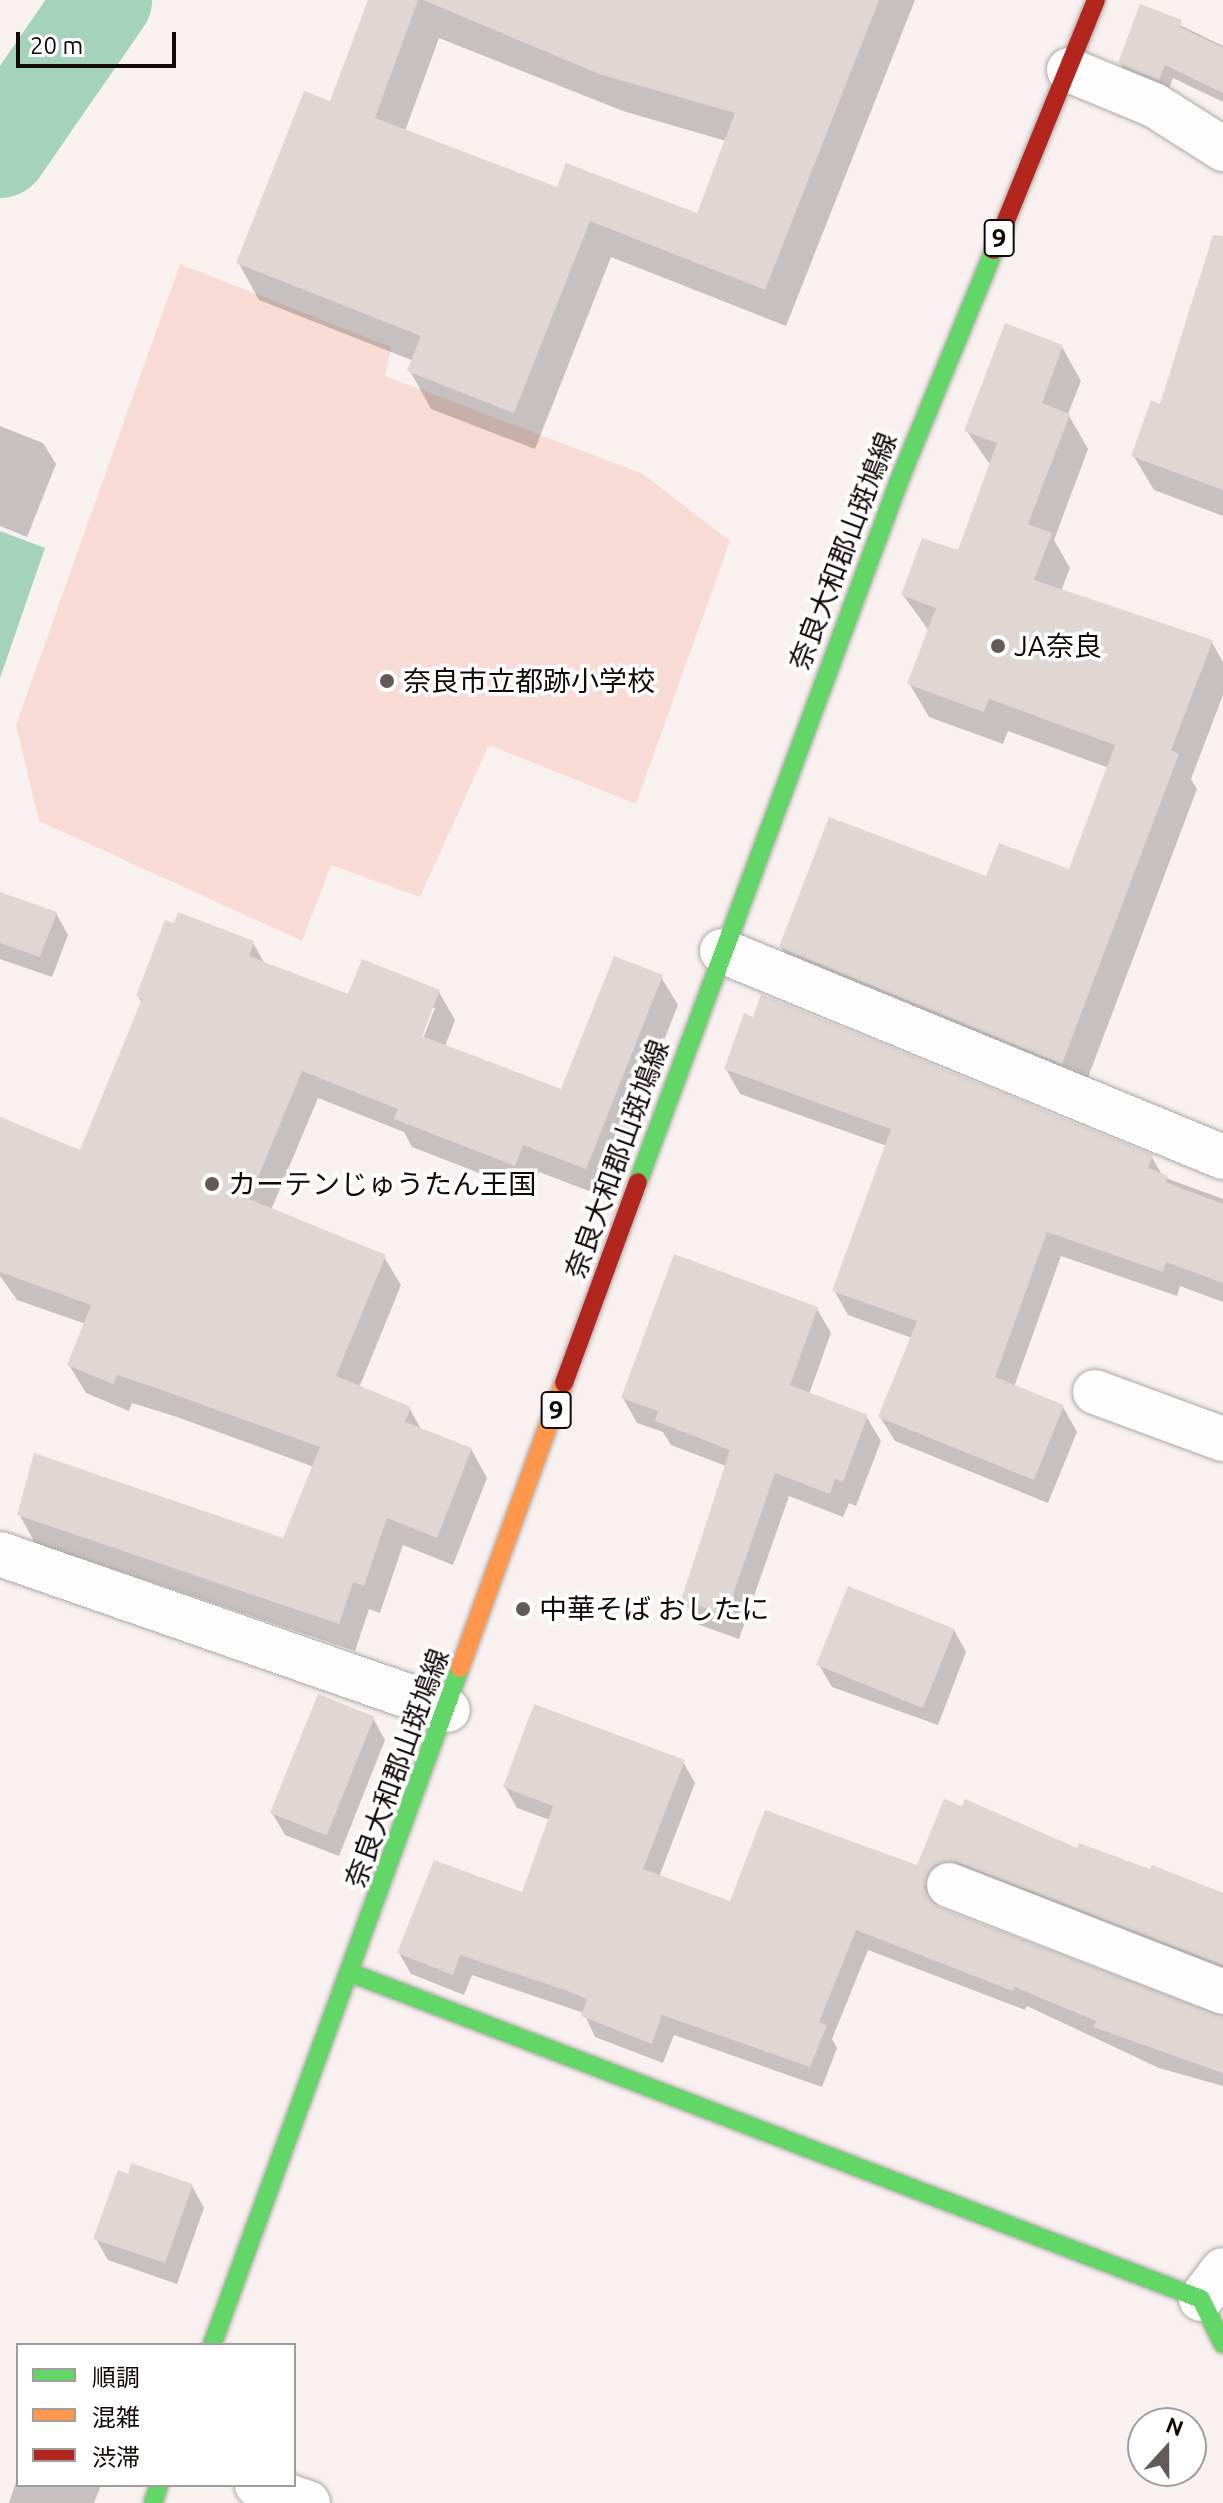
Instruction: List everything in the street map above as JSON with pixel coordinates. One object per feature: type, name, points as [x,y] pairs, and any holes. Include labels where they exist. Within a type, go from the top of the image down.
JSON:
[{"type":"main road","name":"奈良大和郡山斑鳩線","points":[[213,2343],[448,1710],[722,951],[901,476],[1096,0]]},
{"type":"main road","points":[[351,1973],[1212,2285],[1223,2344]]},
{"type":"street","points":[[1069,70],[1154,105],[1223,149]]},
{"type":"street","points":[[722,951],[1223,1157]]},
{"type":"street","points":[[1095,1392],[1223,1439]]},
{"type":"street","points":[[0,1554],[448,1710]]},
{"type":"street","points":[[949,1885],[1223,1992]]},
{"type":"street","points":[[263,2487],[308,2503]]},
{"type":"shaded area","points":[[180,264],[391,347],[385,376],[643,474],[730,541],[636,804],[489,745],[420,897],[331,865],[302,941],[39,821],[16,725]]},
{"type":"shaded area","points":[[0,531],[45,548],[0,678]]},
{"type":"building","points":[[368,0],[418,0],[375,118],[557,187],[566,163],[697,213],[735,113],[599,74],[423,0],[879,0],[765,290],[590,221],[514,413],[407,371],[421,336],[236,263],[304,91],[330,101]]},
{"type":"building","points":[[1140,4],[1182,20],[1180,27],[1223,48],[1223,93],[1165,65],[1159,80],[1118,63]]},
{"type":"building","points":[[1213,235],[1223,236],[1223,490],[1131,456],[1151,400],[1160,404]]},
{"type":"building","points":[[1005,323],[1063,345],[1042,403],[1070,414],[1028,524],[1052,533],[1034,580],[1213,640],[1171,750],[1179,754],[1062,1064],[779,947],[829,817],[986,876],[999,843],[1069,869],[1115,745],[989,699],[984,712],[907,684],[936,608],[901,595],[922,538],[958,550],[997,443],[964,431]]},
{"type":"building","points":[[0,892],[57,912],[40,957],[0,943]]},
{"type":"building","points":[[178,912],[254,941],[249,956],[348,994],[362,959],[440,990],[422,1036],[561,1089],[614,956],[663,975],[586,1169],[523,1145],[515,1166],[394,1119],[398,1109],[302,1071],[249,1199],[386,1255],[336,1376],[411,1407],[405,1422],[472,1448],[437,1538],[387,1518],[364,1586],[353,1582],[339,1624],[17,1515],[34,1453],[283,1538],[320,1447],[117,1375],[113,1384],[67,1365],[91,1305],[0,1272],[0,1117],[80,1150],[142,999],[136,996],[165,920],[174,923]]},
{"type":"building","points":[[761,994],[1153,1155],[1148,1168],[1168,1176],[1165,1182],[1223,1204],[1223,1283],[1166,1262],[1163,1272],[1047,1232],[995,1377],[1064,1405],[1034,1480],[878,1417],[917,1321],[832,1291],[891,1129],[724,1069],[744,1013],[753,1017]]},
{"type":"building","points":[[674,1254],[818,1307],[790,1385],[868,1415],[843,1482],[835,1479],[830,1494],[775,1473],[726,1615],[681,1600],[730,1450],[655,1421],[658,1411],[621,1398]]},
{"type":"building","points":[[848,1586],[955,1629],[923,1708],[816,1665]]},
{"type":"building","points":[[318,1694],[375,1717],[327,1836],[270,1813]]},
{"type":"building","points":[[534,1704],[685,1760],[643,1869],[730,1901],[765,1810],[917,1865],[944,1799],[962,1806],[965,1799],[1077,1848],[1079,1843],[1150,1869],[1152,1865],[1223,1893],[1223,1965],[957,1862],[934,1865],[924,1888],[940,1908],[1223,2016],[1223,2073],[1093,2027],[1096,2021],[1015,1987],[1013,1991],[856,1930],[819,2022],[827,2025],[810,2067],[662,2015],[652,2044],[581,2016],[587,1999],[565,1990],[460,1955],[453,1975],[397,1953],[434,1860],[522,1892],[553,1806],[503,1787]]},
{"type":"building","points":[[131,2163],[193,2184],[165,2263],[93,2239],[118,2170],[128,2174]]},
{"type":"waterway","points":[[0,150],[104,0]]},
{"type":"traffic: fast","points":[[638,1182],[901,476],[994,250]]},
{"type":"traffic: fast","points":[[213,2343],[460,1668]]},
{"type":"traffic: fast","points":[[351,1973],[1201,2299],[1223,2344]]},
{"type":"traffic: fast","points":[[153,2503],[158,2487]]},
{"type":"traffic: slow","points":[[460,1668],[564,1383]]},
{"type":"traffic: jam","points":[[994,250],[1096,0]]},
{"type":"traffic: jam","points":[[564,1383],[638,1182]]},
{"type":"place","name":"JA奈良","points":[[998,646]]},
{"type":"place","name":"奈良市立都跡小学校","points":[[387,681]]},
{"type":"place","name":"カーテンじゅうたん王国","points":[[212,1184]]},
{"type":"place","name":"中華そば おしたに","points":[[523,1609]]}]
